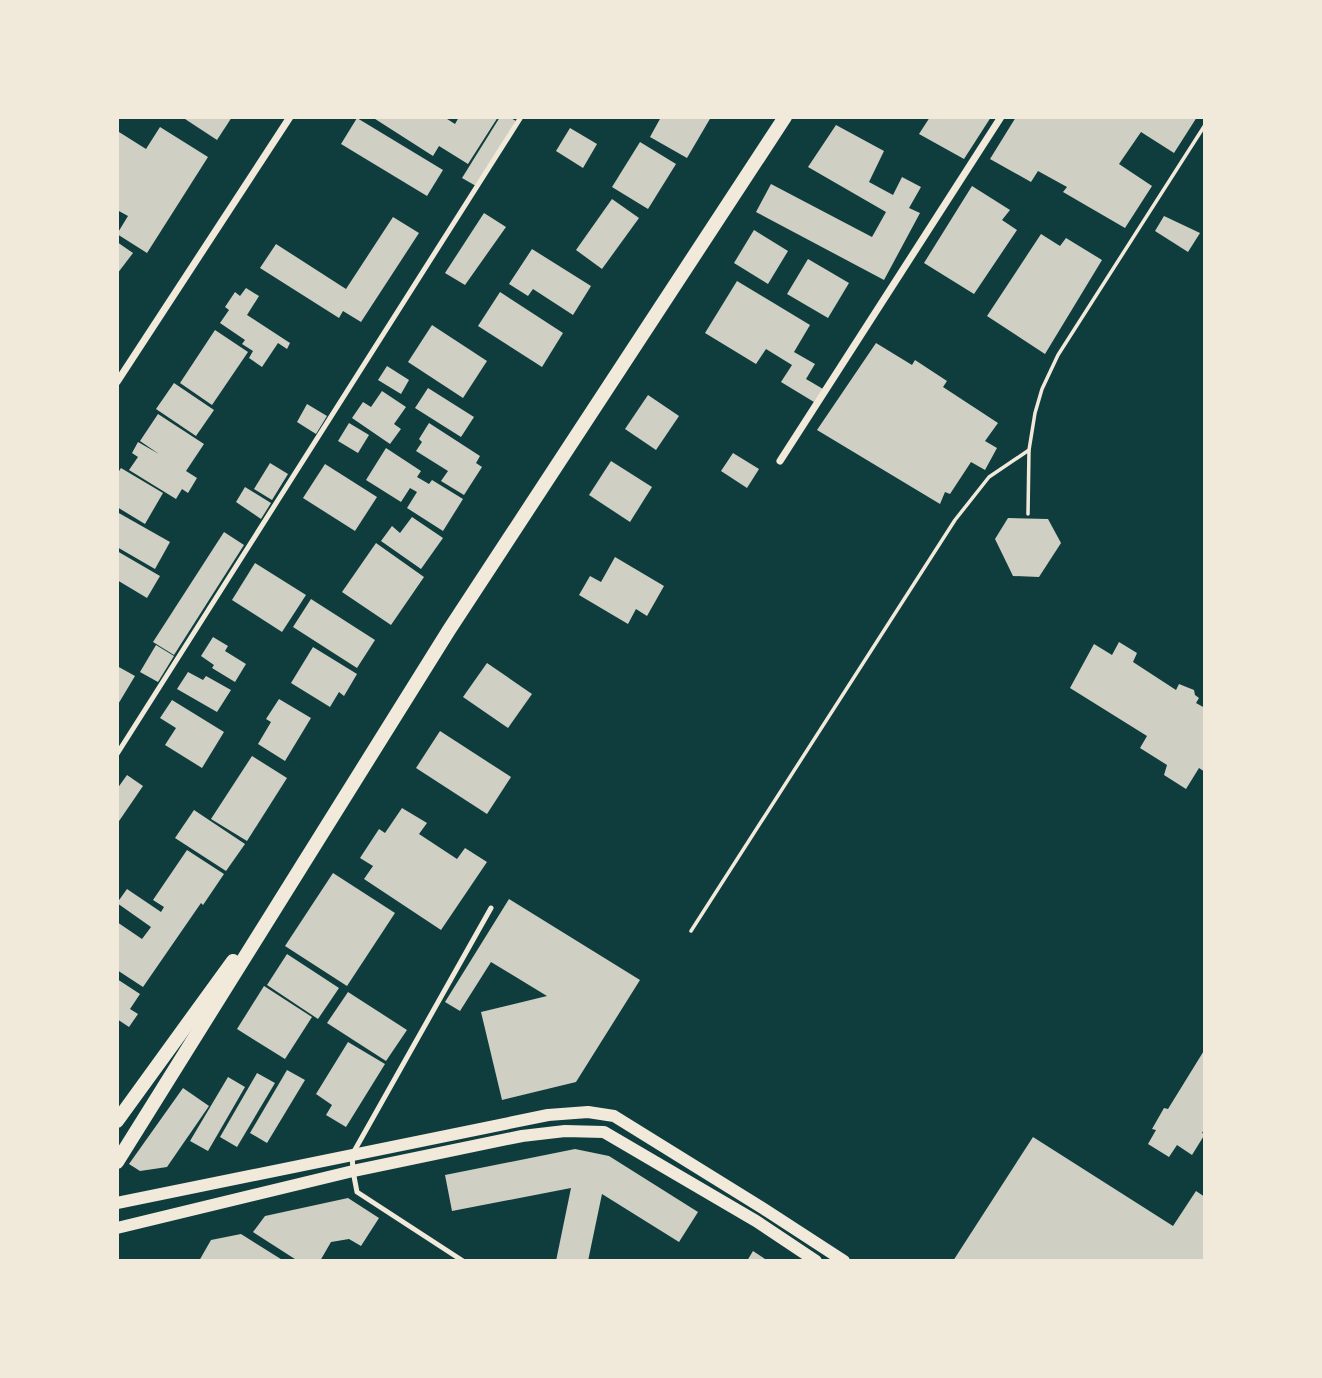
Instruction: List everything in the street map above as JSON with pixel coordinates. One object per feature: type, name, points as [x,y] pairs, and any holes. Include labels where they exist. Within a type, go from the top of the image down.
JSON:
[{"type":"main road","points":[[117,1162],[449,630],[785,117]]},
{"type":"main road","points":[[117,1122],[309,855]]},
{"type":"street","points":[[117,382],[290,117]]},
{"type":"street","points":[[780,461],[1001,117]]},
{"type":"street","points":[[117,1203],[548,1115],[588,1112],[614,1116],[844,1261]]},
{"type":"street","points":[[117,1228],[353,1171],[522,1136],[565,1131],[604,1132],[755,1221],[816,1261]]},
{"type":"lane","points":[[117,754],[521,117]]},
{"type":"lane","points":[[463,1261],[357,1192],[352,1155],[491,908]]},
{"type":"path","points":[[1028,514],[1029,450],[1042,389],[1058,355],[1205,125]]},
{"type":"path","points":[[691,931],[955,520],[989,477],[1029,450]]},
{"type":"building","points":[[182,117],[232,117],[217,140]]},
{"type":"building","points":[[372,117],[444,117],[455,124],[459,117],[498,117],[468,164],[439,146],[433,156]]},
{"type":"building","points":[[500,117],[509,117],[516,121],[476,186],[462,178]]},
{"type":"building","points":[[661,117],[711,117],[687,158],[650,137]]},
{"type":"building","points":[[930,117],[991,117],[964,159],[919,134]]},
{"type":"building","points":[[1016,117],[1197,117],[1174,153],[1141,132],[1119,164],[1152,186],[1125,228],[1063,192],[1067,187],[1038,171],[1031,182],[990,159]]},
{"type":"building","points":[[357,118],[443,170],[427,196],[341,144]]},
{"type":"building","points":[[836,125],[884,151],[869,182],[893,195],[902,177],[921,187],[909,208],[920,213],[884,280],[756,212],[771,184],[872,237],[886,212],[808,167]]},
{"type":"building","points":[[160,127],[208,157],[147,253],[117,234],[128,216],[117,210],[117,135],[119,132],[146,149]]},
{"type":"building","points":[[570,128],[597,144],[583,168],[556,151]]},
{"type":"building","points":[[640,142],[676,164],[648,209],[612,187]]},
{"type":"building","points":[[972,186],[1010,210],[1002,220],[1017,230],[974,294],[924,263]]},
{"type":"building","points":[[612,199],[639,218],[602,269],[576,250]]},
{"type":"building","points":[[484,213],[506,227],[465,285],[445,273]]},
{"type":"building","points":[[1164,216],[1200,233],[1188,252],[1155,231]]},
{"type":"building","points":[[393,217],[419,233],[361,322],[343,311],[339,318],[260,268],[276,244],[346,289]]},
{"type":"building","points":[[754,230],[788,251],[768,284],[734,263]]},
{"type":"building","points":[[1041,234],[1060,246],[1066,238],[1102,260],[1045,354],[987,316]]},
{"type":"building","points":[[117,242],[133,253],[117,274]]},
{"type":"building","points":[[532,249],[591,286],[573,315],[533,289],[528,296],[509,284]]},
{"type":"building","points":[[808,259],[849,283],[828,318],[787,294]]},
{"type":"building","points":[[737,281],[810,325],[794,352],[815,364],[806,379],[823,389],[814,402],[781,382],[792,365],[766,349],[756,364],[705,333]]},
{"type":"building","points":[[246,288],[259,296],[247,315],[290,343],[287,349],[278,343],[262,367],[249,358],[253,351],[242,344],[245,340],[220,323],[229,310],[225,307],[235,292],[240,296]]},
{"type":"building","points":[[500,292],[563,333],[542,367],[478,326]]},
{"type":"building","points":[[432,325],[487,361],[463,398],[408,362]]},
{"type":"building","points":[[215,330],[248,352],[212,405],[180,383]]},
{"type":"building","points":[[876,343],[912,365],[915,360],[947,381],[943,387],[998,423],[985,441],[997,448],[985,470],[971,462],[950,494],[945,492],[940,504],[817,430]]},
{"type":"building","points":[[387,366],[409,380],[401,394],[378,380]]},
{"type":"building","points":[[174,383],[214,410],[196,436],[156,409]]},
{"type":"building","points":[[428,388],[474,417],[461,437],[415,408]]},
{"type":"building","points":[[382,391],[406,407],[394,424],[401,429],[390,444],[352,418],[363,402],[371,407]]},
{"type":"building","points":[[648,395],[679,416],[656,450],[625,429]]},
{"type":"building","points":[[307,404],[327,416],[316,434],[297,422]]},
{"type":"building","points":[[158,414],[204,444],[186,471],[197,478],[188,493],[182,489],[176,499],[129,470],[138,457],[132,453],[138,442],[159,454],[140,441]]},
{"type":"building","points":[[349,423],[369,435],[358,453],[338,441]]},
{"type":"building","points":[[429,423],[480,456],[476,463],[482,467],[464,495],[441,481],[448,471],[416,451],[422,442],[419,439]]},
{"type":"building","points":[[386,448],[421,471],[417,477],[429,484],[432,480],[463,499],[443,531],[407,508],[417,492],[410,488],[401,502],[366,480]]},
{"type":"building","points":[[733,453],[759,469],[747,488],[721,471]]},
{"type":"building","points":[[611,461],[652,487],[630,522],[589,495]]},
{"type":"building","points":[[270,463],[288,474],[272,500],[254,489]]},
{"type":"building","points":[[325,464],[377,497],[355,531],[303,498]]},
{"type":"building","points":[[121,468],[163,493],[145,524],[117,507],[117,474]]},
{"type":"building","points":[[245,487],[271,503],[261,519],[236,502]]},
{"type":"building","points":[[117,512],[170,542],[155,569],[117,547]]},
{"type":"building","points":[[412,517],[443,538],[421,569],[381,541],[392,526],[400,533]]},
{"type":"building","points":[[1008,518],[1048,519],[1061,543],[1039,577],[1013,576],[995,539]]},
{"type":"building","points":[[224,532],[244,545],[174,655],[153,642]]},
{"type":"building","points":[[376,543],[424,577],[391,625],[342,592]]},
{"type":"building","points":[[117,551],[160,576],[147,598],[117,580]]},
{"type":"building","points":[[615,557],[664,586],[647,616],[636,609],[628,624],[579,595],[590,576],[601,582]]},
{"type":"building","points":[[255,563],[306,595],[282,632],[232,600]]},
{"type":"building","points":[[311,599],[375,640],[357,668],[293,627]]},
{"type":"building","points":[[213,637],[228,646],[225,651],[246,664],[235,682],[212,668],[214,665],[201,656]]},
{"type":"building","points":[[1119,642],[1137,653],[1133,662],[1176,690],[1179,684],[1194,690],[1199,698],[1196,703],[1205,708],[1205,772],[1199,768],[1186,789],[1164,775],[1167,765],[1140,748],[1147,736],[1070,688],[1094,644],[1112,655]]},
{"type":"building","points":[[156,645],[174,656],[158,682],[140,672]]},
{"type":"building","points":[[313,647],[357,674],[344,696],[339,692],[330,707],[291,683]]},
{"type":"building","points":[[487,663],[532,694],[508,728],[463,697]]},
{"type":"building","points":[[117,666],[135,676],[117,706]]},
{"type":"building","points":[[188,672],[203,680],[206,676],[231,690],[217,712],[177,689]]},
{"type":"building","points":[[279,699],[311,718],[285,761],[258,744],[271,722],[266,719]]},
{"type":"building","points":[[172,700],[224,732],[202,768],[165,745],[176,728],[160,718]]},
{"type":"building","points":[[440,731],[511,777],[487,814],[416,768]]},
{"type":"building","points":[[252,756],[287,778],[247,841],[211,819]]},
{"type":"building","points":[[127,775],[143,786],[117,824],[117,789]]},
{"type":"building","points":[[402,808],[427,823],[419,834],[457,859],[465,848],[487,862],[441,930],[364,879],[373,866],[360,858],[379,829],[385,833]]},
{"type":"building","points":[[194,810],[245,844],[226,871],[175,838]]},
{"type":"building","points":[[187,850],[224,874],[143,987],[117,970],[117,922],[142,939],[151,927],[117,903],[127,889],[161,912],[164,907],[153,900]]},
{"type":"building","points":[[333,873],[395,913],[347,986],[285,946]]},
{"type":"building","points":[[509,899],[640,980],[576,1082],[502,1100],[481,1012],[547,996],[491,962],[460,1011],[445,1002]]},
{"type":"building","points":[[287,954],[339,988],[318,1019],[267,985]]},
{"type":"building","points":[[117,979],[140,994],[130,1009],[138,1014],[129,1027],[117,1019]]},
{"type":"building","points":[[264,986],[312,1017],[285,1059],[237,1029]]},
{"type":"building","points":[[348,992],[407,1030],[386,1061],[327,1023]]},
{"type":"building","points":[[348,1042],[385,1064],[346,1127],[326,1115],[332,1105],[316,1094]]},
{"type":"building","points":[[1205,1049],[1205,1128],[1202,1133],[1205,1134],[1192,1155],[1177,1145],[1169,1157],[1148,1144],[1156,1130],[1152,1129],[1164,1108],[1168,1109]]},
{"type":"building","points":[[287,1070],[305,1080],[267,1143],[250,1133]]},
{"type":"building","points":[[257,1073],[275,1083],[237,1147],[220,1137]]},
{"type":"building","points":[[228,1077],[245,1087],[208,1151],[190,1141]]},
{"type":"building","points":[[183,1088],[209,1106],[167,1167],[140,1171],[129,1164]]},
{"type":"building","points":[[1033,1137],[1173,1226],[1196,1191],[1205,1197],[1205,1261],[953,1261]]},
{"type":"building","points":[[575,1149],[609,1156],[698,1212],[679,1242],[602,1194],[588,1261],[556,1261],[571,1188],[452,1211],[445,1175]]},
{"type":"building","points":[[348,1198],[379,1218],[361,1246],[349,1239],[331,1242],[320,1261],[298,1261],[253,1232],[265,1216]]},
{"type":"building","points":[[241,1234],[284,1261],[199,1261],[211,1240]]},
{"type":"building","points":[[753,1251],[768,1261],[747,1261]]}]
